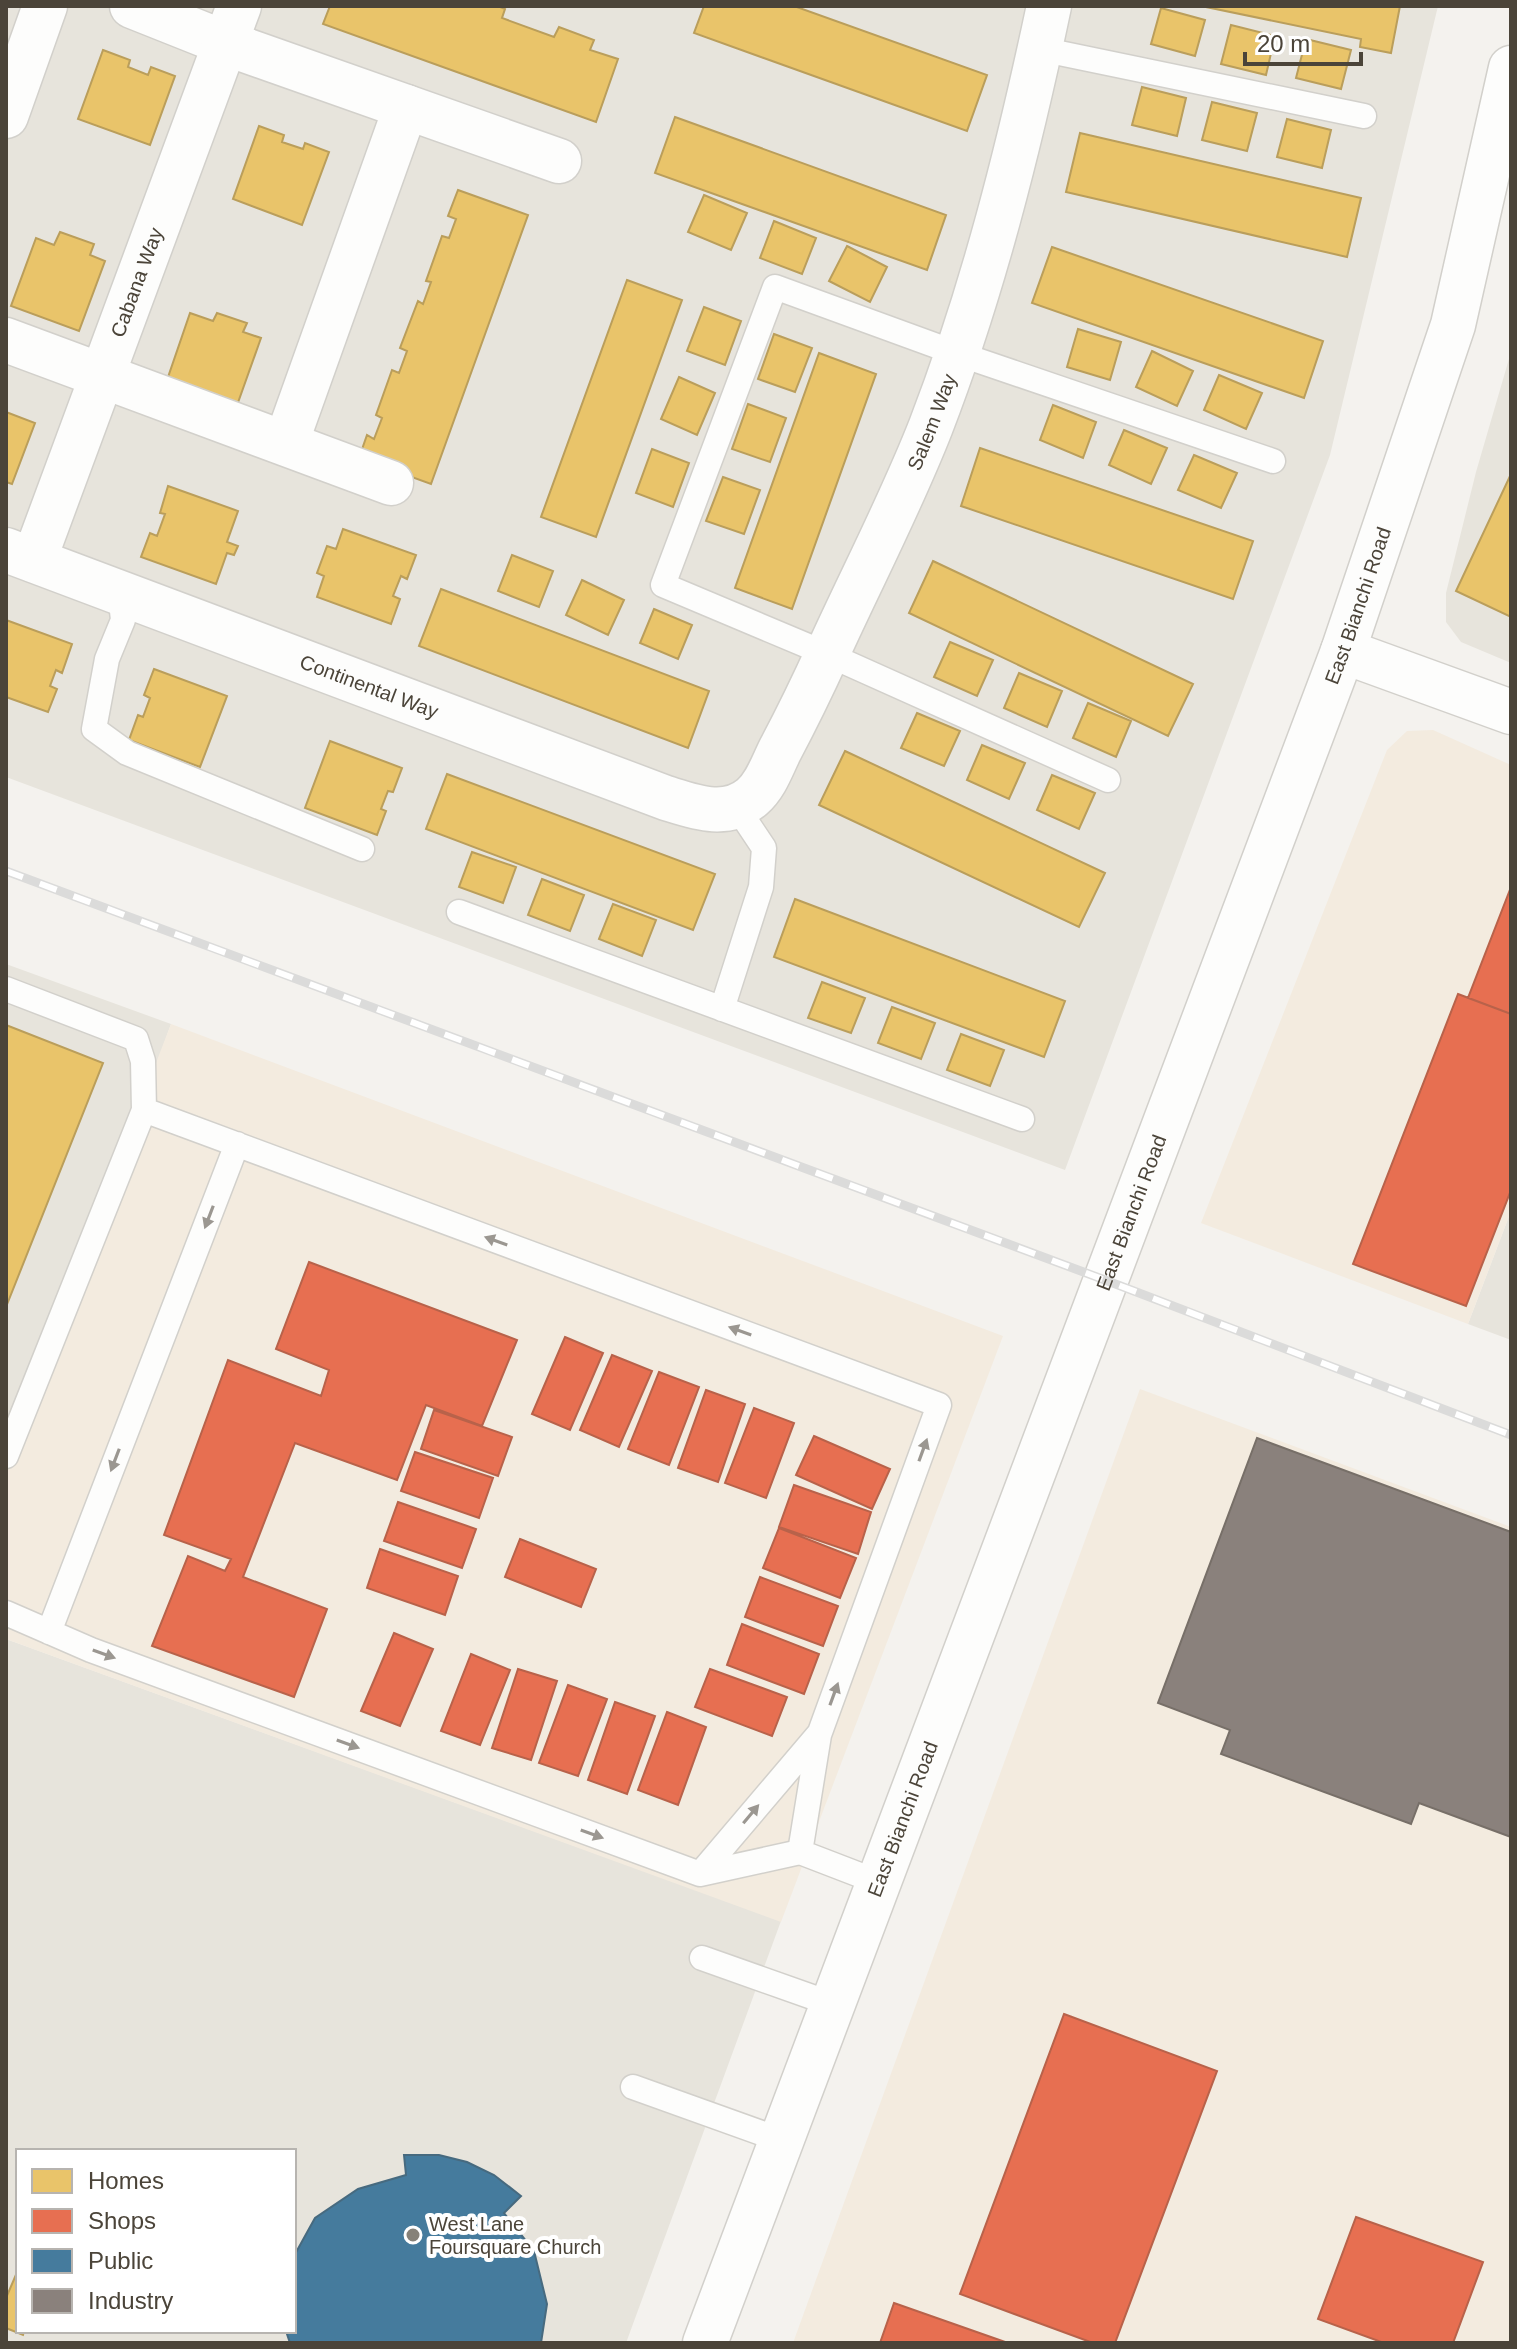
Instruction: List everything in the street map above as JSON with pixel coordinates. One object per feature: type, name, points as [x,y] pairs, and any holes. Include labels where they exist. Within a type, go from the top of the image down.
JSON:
[{"type":"street","points":[[6,116],[45,6]]},
{"type":"street","points":[[132,6],[232,24],[406,107],[559,161]]},
{"type":"street","name":"Salem Way","points":[[736,806],[752,797],[764,783],[827,654],[930,427],[981,279],[1049,6]]},
{"type":"street","name":"Cabana Way","points":[[20,555],[104,375],[232,24]]},
{"type":"street","name":"East Bianchi Road","points":[[705,2343],[1343,651],[1453,325],[1511,68]]},
{"type":"street","points":[[286,443],[406,107]]},
{"type":"street","points":[[6,340],[391,483]]},
{"type":"street","name":"Continental Way","points":[[20,555],[666,798],[704,810],[736,806]]},
{"type":"street","points":[[1343,651],[1511,712]]},
{"type":"lane","points":[[1040,49],[1364,116]]},
{"type":"lane","points":[[1108,780],[827,654],[663,585],[775,287],[956,353],[1273,461]]},
{"type":"lane","points":[[120,593],[123,620],[107,659],[94,729],[127,753],[362,849]]},
{"type":"lane","points":[[722,1009],[761,887],[764,848],[736,806]]},
{"type":"lane","points":[[459,912],[1022,1119]]},
{"type":"lane","points":[[6,989],[136,1039],[143,1061],[144,1110],[6,1456]]},
{"type":"lane","points":[[144,1110],[939,1405],[819,1735],[800,1852]]},
{"type":"lane","points":[[49,1632],[237,1144]]},
{"type":"lane","points":[[6,1613],[121,1661],[700,1874],[800,1852],[878,1882]]},
{"type":"lane","points":[[700,1874],[819,1735]]},
{"type":"lane","points":[[702,1958],[832,2004]]},
{"type":"lane","points":[[633,2087],[781,2140]]},
{"type":"shaded area","points":[[6,6],[1438,6],[1330,455],[1065,1170],[6,777]]},
{"type":"shaded area","points":[[1511,352],[1511,663],[1461,642],[1446,622],[1446,593],[1476,472]]},
{"type":"shaded area","points":[[1433,730],[1511,765],[1511,1211],[1468,1324],[1201,1223],[1387,750],[1407,731]]},
{"type":"shaded area","points":[[6,964],[171,1024],[6,1483]]},
{"type":"shaded area","points":[[171,1024],[1003,1336],[781,1922],[6,1639],[6,1452]]},
{"type":"shaded area","points":[[1511,1211],[1511,1340],[1468,1324]]},
{"type":"shaded area","points":[[1140,1389],[1511,1527],[1511,2343],[793,2343]]},
{"type":"shaded area","points":[[6,1639],[781,1921],[626,2343],[6,2343]]},
{"type":"building: Homes","points":[[330,6],[498,6],[505,9],[502,18],[554,37],[559,27],[594,40],[590,50],[618,59],[596,122],[323,24]]},
{"type":"building: Homes","points":[[704,6],[794,6],[987,75],[967,131],[694,33]]},
{"type":"building: Homes","points":[[1201,6],[1400,6],[1391,53],[1360,47],[1361,39]]},
{"type":"building: Homes","points":[[1161,8],[1205,20],[1195,56],[1151,44]]},
{"type":"building: Homes","points":[[1231,25],[1275,36],[1266,75],[1221,64]]},
{"type":"building: Homes","points":[[1306,39],[1351,50],[1341,89],[1296,78]]},
{"type":"building: Homes","points":[[103,50],[130,60],[128,67],[148,75],[151,67],[175,76],[150,145],[78,119]]},
{"type":"building: Homes","points":[[1142,87],[1186,98],[1177,136],[1132,125]]},
{"type":"building: Homes","points":[[1212,102],[1257,113],[1247,151],[1202,140]]},
{"type":"building: Homes","points":[[675,117],[946,215],[927,270],[655,173]]},
{"type":"building: Homes","points":[[1287,119],[1331,130],[1322,168],[1277,157]]},
{"type":"building: Homes","points":[[259,126],[284,135],[282,142],[303,149],[305,143],[329,152],[302,225],[233,199]]},
{"type":"building: Homes","points":[[1080,133],[1361,198],[1347,257],[1066,192]]},
{"type":"building: Homes","points":[[458,190],[528,215],[431,484],[359,458],[367,435],[374,439],[382,418],[376,415],[392,370],[399,373],[407,351],[400,348],[418,301],[423,304],[431,282],[426,281],[442,236],[449,238],[456,219],[448,216]]},
{"type":"building: Homes","points":[[704,195],[747,213],[731,250],[688,232]]},
{"type":"building: Homes","points":[[774,221],[816,238],[802,274],[760,258]]},
{"type":"building: Homes","points":[[60,232],[94,244],[90,255],[105,261],[79,331],[11,306],[36,238],[54,245]]},
{"type":"building: Homes","points":[[847,246],[887,267],[870,302],[829,281]]},
{"type":"building: Homes","points":[[1052,247],[1323,341],[1304,398],[1032,303]]},
{"type":"building: Homes","points":[[627,280],[682,300],[596,537],[541,517]]},
{"type":"building: Homes","points":[[704,307],[741,321],[725,365],[687,351]]},
{"type":"building: Homes","points":[[190,313],[213,321],[217,313],[247,323],[243,332],[261,338],[235,411],[165,386]]},
{"type":"building: Homes","points":[[1078,329],[1121,342],[1110,380],[1067,367]]},
{"type":"building: Homes","points":[[774,334],[812,348],[795,392],[758,379]]},
{"type":"building: Homes","points":[[1152,351],[1193,371],[1177,406],[1136,387]]},
{"type":"building: Homes","points":[[819,353],[876,374],[792,609],[735,588]]},
{"type":"building: Homes","points":[[1219,375],[1262,393],[1246,429],[1204,410]]},
{"type":"building: Homes","points":[[679,377],[715,393],[697,435],[661,419]]},
{"type":"building: Homes","points":[[748,404],[786,418],[770,462],[732,449]]},
{"type":"building: Homes","points":[[1053,405],[1096,422],[1083,458],[1040,440]]},
{"type":"building: Homes","points":[[6,412],[35,423],[12,484],[6,482]]},
{"type":"building: Homes","points":[[1124,430],[1167,448],[1151,484],[1109,465]]},
{"type":"building: Homes","points":[[980,448],[1253,541],[1233,599],[961,506]]},
{"type":"building: Homes","points":[[652,449],[689,463],[673,507],[636,493]]},
{"type":"building: Homes","points":[[1194,455],[1237,473],[1221,508],[1178,490]]},
{"type":"building: Homes","points":[[1511,474],[1511,617],[1456,591]]},
{"type":"building: Homes","points":[[723,477],[760,490],[744,534],[706,521]]},
{"type":"building: Homes","points":[[168,486],[238,511],[227,542],[238,546],[234,555],[227,553],[216,584],[141,557],[150,533],[157,536],[165,514],[160,513]]},
{"type":"building: Homes","points":[[343,529],[416,555],[407,579],[401,576],[393,596],[400,599],[391,624],[317,597],[324,576],[317,573],[327,546],[336,549]]},
{"type":"building: Homes","points":[[512,555],[553,571],[539,607],[498,591]]},
{"type":"building: Homes","points":[[933,561],[1193,684],[1168,736],[909,613]]},
{"type":"building: Homes","points":[[582,580],[624,600],[608,635],[566,615]]},
{"type":"building: Homes","points":[[441,589],[709,691],[688,748],[419,646]]},
{"type":"building: Homes","points":[[654,609],[692,625],[678,659],[640,643]]},
{"type":"building: Homes","points":[[6,620],[72,644],[62,673],[56,670],[50,686],[57,689],[48,712],[6,697]]},
{"type":"building: Homes","points":[[950,642],[993,660],[977,696],[934,677]]},
{"type":"building: Homes","points":[[154,669],[227,696],[200,767],[129,740],[138,715],[143,717],[150,698],[144,695]]},
{"type":"building: Homes","points":[[1019,673],[1062,691],[1047,727],[1004,708]]},
{"type":"building: Homes","points":[[1088,703],[1131,721],[1116,757],[1073,738]]},
{"type":"building: Homes","points":[[917,713],[960,731],[944,766],[901,748]]},
{"type":"building: Homes","points":[[330,741],[402,768],[393,792],[388,791],[381,809],[386,811],[377,835],[305,808]]},
{"type":"building: Homes","points":[[982,745],[1025,763],[1009,799],[967,780]]},
{"type":"building: Homes","points":[[845,751],[1105,873],[1079,927],[819,805]]},
{"type":"building: Homes","points":[[447,774],[715,874],[693,930],[426,829]]},
{"type":"building: Homes","points":[[1052,775],[1095,793],[1079,829],[1037,810]]},
{"type":"building: Homes","points":[[472,852],[516,867],[503,903],[459,887]]},
{"type":"building: Homes","points":[[542,879],[584,895],[570,931],[528,915]]},
{"type":"building: Homes","points":[[795,899],[1065,1001],[1044,1057],[774,957]]},
{"type":"building: Homes","points":[[613,904],[656,920],[642,956],[599,939]]},
{"type":"building: Homes","points":[[822,982],[865,998],[851,1033],[808,1018]]},
{"type":"building: Homes","points":[[892,1007],[935,1023],[921,1059],[878,1043]]},
{"type":"building: Homes","points":[[6,1025],[103,1063],[6,1307]]},
{"type":"building: Homes","points":[[961,1034],[1004,1050],[990,1086],[947,1070]]},
{"type":"building: Homes","points":[[16,2275],[16,2332],[6,2328],[6,2298]]},
{"type":"building: Shops","points":[[1511,887],[1511,1014],[1468,998]]},
{"type":"building: Shops","points":[[1458,994],[1511,1014],[1511,1190],[1466,1306],[1353,1264]]},
{"type":"building: Shops","points":[[309,1262],[517,1340],[482,1426],[426,1405],[397,1480],[295,1443],[243,1577],[327,1609],[294,1697],[152,1646],[188,1556],[225,1571],[231,1559],[164,1535],[228,1360],[321,1396],[329,1370],[276,1349]]},
{"type":"building: Shops","points":[[565,1337],[603,1353],[570,1430],[532,1414]]},
{"type":"building: Shops","points":[[612,1355],[652,1371],[619,1447],[580,1430]]},
{"type":"building: Shops","points":[[659,1372],[699,1387],[669,1465],[628,1449]]},
{"type":"building: Shops","points":[[706,1390],[745,1404],[718,1482],[678,1468]]},
{"type":"building: Shops","points":[[754,1408],[794,1423],[766,1498],[725,1483]]},
{"type":"building: Shops","points":[[434,1410],[512,1437],[498,1476],[421,1449]]},
{"type":"building: Shops","points":[[814,1436],[890,1469],[872,1509],[796,1475]]},
{"type":"building: Shops","points":[[415,1452],[493,1478],[479,1518],[401,1491]]},
{"type":"building: Shops","points":[[794,1485],[871,1512],[858,1554],[779,1527]]},
{"type":"building: Shops","points":[[398,1502],[476,1529],[462,1568],[384,1541]]},
{"type":"building: Shops","points":[[779,1528],[856,1558],[840,1598],[763,1568]]},
{"type":"building: Shops","points":[[520,1539],[596,1569],[581,1607],[505,1577]]},
{"type":"building: Shops","points":[[380,1549],[458,1576],[445,1615],[367,1588]]},
{"type":"building: Shops","points":[[760,1577],[838,1606],[823,1646],[745,1617]]},
{"type":"building: Shops","points":[[742,1624],[819,1654],[804,1694],[727,1665]]},
{"type":"building: Shops","points":[[394,1633],[433,1649],[400,1726],[361,1711]]},
{"type":"building: Shops","points":[[471,1654],[510,1670],[480,1745],[441,1731]]},
{"type":"building: Shops","points":[[518,1669],[557,1681],[531,1760],[492,1748]]},
{"type":"building: Shops","points":[[710,1669],[787,1697],[772,1736],[695,1707]]},
{"type":"building: Shops","points":[[568,1685],[607,1699],[578,1776],[539,1763]]},
{"type":"building: Shops","points":[[615,1702],[655,1716],[627,1794],[588,1780]]},
{"type":"building: Shops","points":[[667,1712],[706,1727],[678,1805],[638,1790]]},
{"type":"building: Shops","points":[[1064,2014],[1217,2071],[1115,2343],[1093,2343],[960,2294]]},
{"type":"building: Shops","points":[[1356,2217],[1483,2262],[1453,2343],[1384,2343],[1318,2319]]},
{"type":"building: Shops","points":[[894,2303],[1008,2343],[880,2343]]},
{"type":"building: Public","name":"West Lane Foursquare Church","points":[[404,2155],[439,2155],[467,2162],[494,2175],[521,2196],[504,2213],[534,2251],[547,2304],[541,2343],[290,2343],[287,2333],[296,2333],[296,2252],[315,2218],[358,2189],[406,2175]]},
{"type":"building: Industry","points":[[1257,1438],[1511,1532],[1511,1837],[1419,1803],[1411,1824],[1221,1754],[1230,1730],[1158,1703]]},
{"type":"railway","points":[[6,871],[1105,1280],[1511,1435]]},
{"type":"place","name":"West Lane Foursquare Church","points":[[413,2235]]}]
